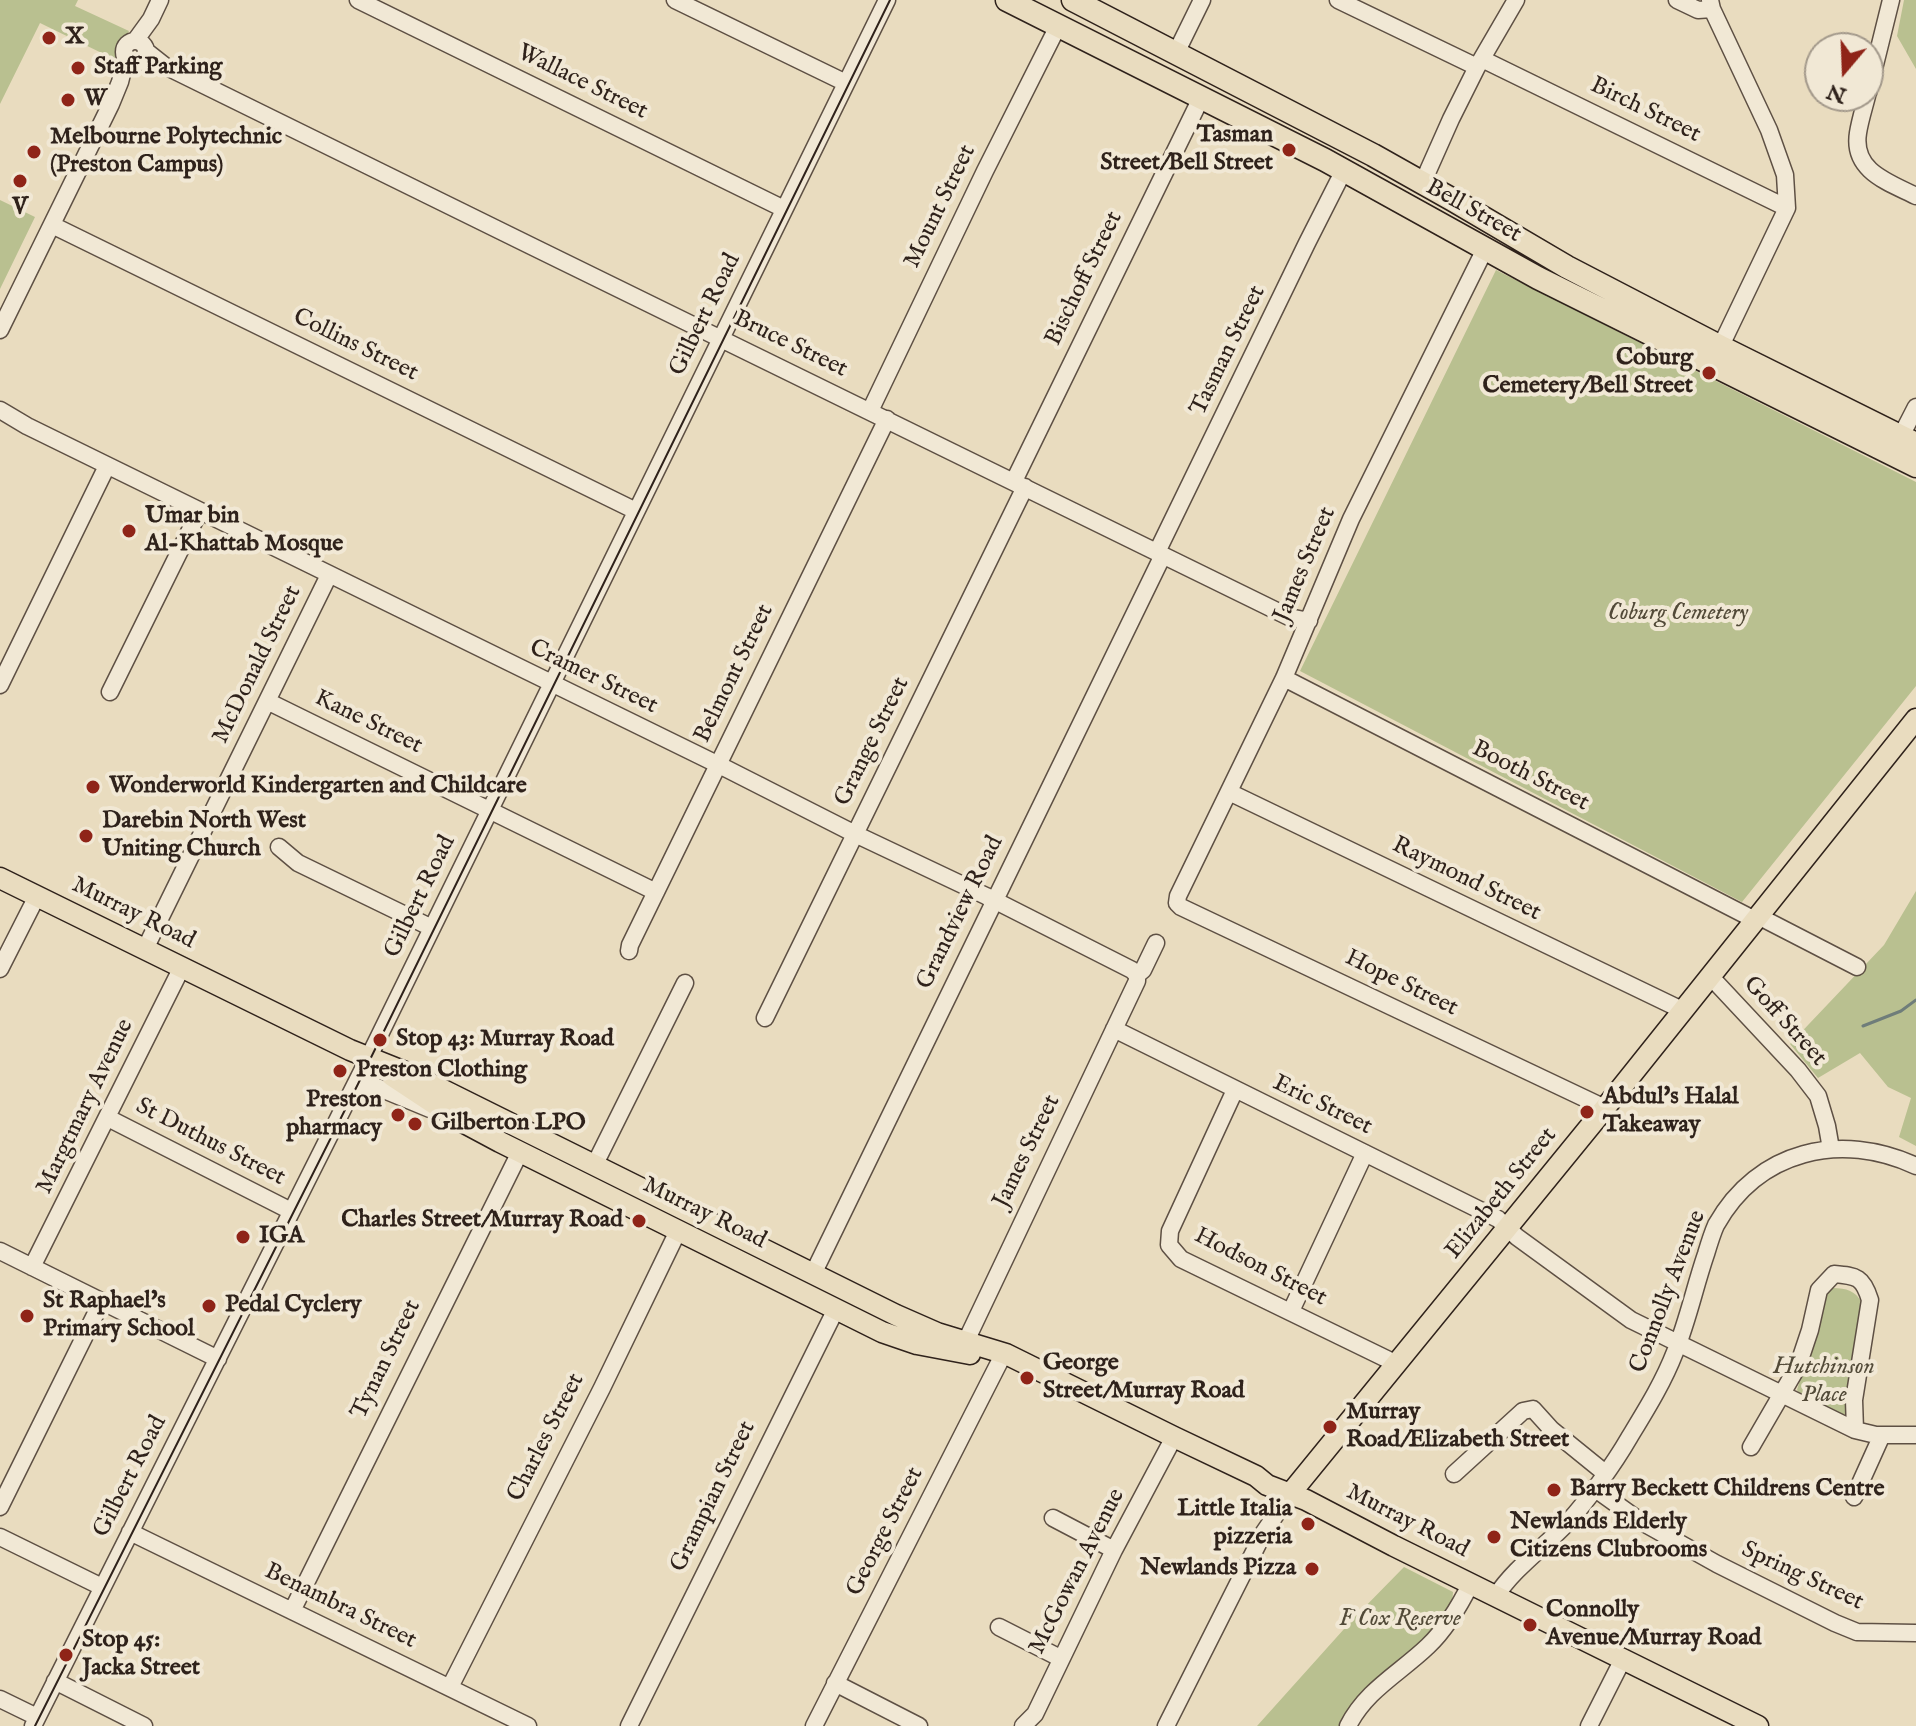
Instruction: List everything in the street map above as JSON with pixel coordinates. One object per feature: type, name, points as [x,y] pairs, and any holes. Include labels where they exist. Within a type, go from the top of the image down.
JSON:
[{"type":"highway","name":"Bell Street","points":[[1007,0],[1344,170],[1552,285],[1716,356],[1903,445],[1916,466]]},
{"type":"highway","name":"Bell Street","points":[[1073,0],[1423,182],[1716,356]]},
{"type":"highway","points":[[1448,229],[1453,200]]},
{"type":"main road","name":"Elizabeth Street","points":[[1290,1494],[1605,1108],[1916,719]]},
{"type":"main road","name":"Murray Road","points":[[0,878],[370,1059],[415,1076],[595,1164],[688,1211],[808,1284]]},
{"type":"main road","name":"Murray Road","points":[[370,1059],[472,1127],[678,1231],[841,1300],[1006,1354],[1758,1726]]},
{"type":"main road","name":"Tynan Street","points":[[520,1152],[530,1133]]},
{"type":"main road","points":[[585,1185],[595,1164]]},
{"type":"main road","name":"Charles Street","points":[[678,1231],[688,1211]]},
{"type":"main road","name":"Murray Road","points":[[841,1300],[899,1339],[1032,1368]]},
{"type":"street","points":[[0,330],[120,82],[138,53],[160,0]]},
{"type":"street","name":"Wallace Street","points":[[358,0],[784,209]]},
{"type":"street","points":[[675,0],[846,83]]},
{"type":"street","name":"Gilbert Road","points":[[35,1721],[370,1059],[887,0]]},
{"type":"street","points":[[1176,53],[1202,0]]},
{"type":"street","name":"Birch Street","points":[[1338,0],[1480,63],[1787,208]]},
{"type":"street","points":[[1423,182],[1451,119],[1516,0]]},
{"type":"street","points":[[1677,0],[1698,10],[1711,5],[1769,130],[1785,175],[1787,208],[1716,356]]},
{"type":"street","points":[[1883,32],[1891,0]]},
{"type":"street","name":"Mount Street","points":[[870,411],[1058,26]]},
{"type":"street","name":"Bruce Street","points":[[138,53],[1289,617],[1309,621]]},
{"type":"street","name":"Bischoff Street","points":[[1020,484],[1201,98]]},
{"type":"street","points":[[1863,112],[1857,136],[1860,158],[1871,172],[1916,196]]},
{"type":"street","name":"Tasman Street","points":[[1160,554],[1344,170]]},
{"type":"street","name":"Collins Street","points":[[52,225],[636,511]]},
{"type":"street","name":"James Street","points":[[1177,903],[1284,678],[1351,519],[1485,249]]},
{"type":"street","points":[[1903,445],[1916,407]]},
{"type":"street","name":"Cramer Street","points":[[0,410],[199,512],[996,901],[1137,975]]},
{"type":"street","name":"Cramer Street","points":[[0,417],[27,426]]},
{"type":"street","name":"Belmont Street","points":[[629,951],[887,419]]},
{"type":"street","points":[[0,685],[107,466]]},
{"type":"street","name":"Grange Street","points":[[765,1018],[1020,484]]},
{"type":"street","points":[[110,692],[199,512]]},
{"type":"street","name":"Grandview Road","points":[[808,1284],[996,901],[1160,554]]},
{"type":"street","name":"McDonald Street","points":[[145,949],[329,575]]},
{"type":"street","name":"Booth Street","points":[[1284,678],[1857,967]]},
{"type":"street","name":"Kane Street","points":[[267,701],[656,892]]},
{"type":"street","name":"Raymond Street","points":[[1229,792],[1682,1010]]},
{"type":"street","points":[[276,853],[432,928]]},
{"type":"street","points":[[0,969],[37,896]]},
{"type":"street","name":"Hope Street","points":[[1177,903],[1605,1108]]},
{"type":"street","name":"James Street","points":[[966,1341],[1137,981],[1137,975],[1143,970],[1156,943]]},
{"type":"street","name":"Margtmary Avenue","points":[[32,1267],[182,967]]},
{"type":"street","name":"Goff Street","points":[[1710,976],[1798,1070],[1818,1096],[1831,1149]]},
{"type":"street","points":[[595,1164],[685,983]]},
{"type":"street","name":"Eric Street","points":[[1114,1029],[1496,1218],[1631,1320],[1855,1430],[1876,1435],[1916,1435]]},
{"type":"street","points":[[355,1085],[369,1084],[383,1089],[472,1127]]},
{"type":"street","name":"Hodson Street","points":[[1235,1090],[1170,1231],[1169,1245],[1181,1259],[1397,1364]]},
{"type":"street","name":"St Duthus Street","points":[[108,1118],[291,1211]]},
{"type":"street","name":"Connolly Avenue","points":[[1496,1596],[1508,1579],[1569,1521],[1627,1442],[1659,1388],[1678,1343],[1716,1226],[1736,1196],[1764,1171],[1805,1152],[1862,1150],[1888,1154],[1916,1166]]},
{"type":"street","name":"Tynan Street","points":[[292,1611],[520,1152]]},
{"type":"street","points":[[1291,1311],[1365,1153]]},
{"type":"street","name":"Charles Street","points":[[450,1687],[678,1231]]},
{"type":"street","points":[[0,1251],[218,1359]]},
{"type":"street","points":[[1751,1447],[1798,1366],[1819,1290],[1834,1274],[1854,1276],[1866,1285],[1870,1300],[1854,1400],[1855,1430]]},
{"type":"street","name":"Grampian Street","points":[[629,1726],[841,1300]]},
{"type":"street","points":[[0,1507],[102,1301]]},
{"type":"street","name":"George Street","points":[[814,1726],[1001,1359]]},
{"type":"street","points":[[1454,1474],[1523,1411],[1533,1409],[1552,1430],[1605,1473]]},
{"type":"street","points":[[1854,1497],[1882,1435]]},
{"type":"street","name":"McGowan Avenue","points":[[1023,1726],[1035,1714],[1114,1550],[1174,1437]]},
{"type":"street","name":"Spring Street","points":[[1594,1488],[1640,1521],[1717,1564],[1835,1623],[1857,1632],[1916,1633]]},
{"type":"street","name":"Elizabeth Street","points":[[1166,1726],[1264,1532],[1290,1494]]},
{"type":"street","points":[[1053,1518],[1114,1550]]},
{"type":"street","name":"Benambra Street","points":[[130,1532],[528,1726]]},
{"type":"street","points":[[0,1537],[102,1587]]},
{"type":"street","points":[[1348,1726],[1372,1692],[1431,1644],[1471,1583]]},
{"type":"street","points":[[999,1627],[1060,1658]]},
{"type":"street","points":[[1589,1726],[1623,1659]]},
{"type":"street","points":[[55,1681],[144,1726]]},
{"type":"street","points":[[835,1683],[919,1726]]},
{"type":"street","points":[[0,1699],[35,1721]]},
{"type":"green space","points":[[0,0],[78,0],[75,6],[129,31],[114,59],[40,23],[0,104]]},
{"type":"green space","points":[[1904,0],[1916,0],[1916,69],[1897,36]]},
{"type":"green space","points":[[0,200],[35,217],[0,289]]},
{"type":"green space","name":"Coburg Cemetery","points":[[1496,270],[1916,482],[1916,686],[1742,902],[1300,671]]},
{"type":"green space","points":[[1916,891],[1916,1146],[1899,1137],[1911,1098],[1888,1087],[1860,1053],[1818,1078],[1790,1044],[1884,945]]},
{"type":"green space","name":"Hutchinson Place","points":[[1833,1288],[1850,1291],[1862,1303],[1845,1414],[1838,1416],[1802,1398],[1797,1390],[1826,1293]]},
{"type":"green space","name":"F Cox Reserve","points":[[1404,1567],[1453,1592],[1452,1605],[1446,1616],[1343,1726],[1257,1726],[1353,1619]]},
{"type":"waterway","points":[[1863,1026],[1901,1011],[1916,1000]]},
{"type":"tram line","points":[[35,1726],[358,1084],[890,0]]},
{"type":"place","name":"X","points":[[49,38]]},
{"type":"place","name":"Staff Parking","points":[[78,68]]},
{"type":"place","name":"W","points":[[68,100]]},
{"type":"place","name":"Tasman Street/Bell Street","points":[[1289,150]]},
{"type":"place","name":"Melbourne Polytechnic (Preston Campus)","points":[[34,152]]},
{"type":"place","name":"V","points":[[20,181]]},
{"type":"place","name":"Coburg Cemetery/Bell Street","points":[[1709,373]]},
{"type":"place","name":"Umar bin Al-Khattab Mosque","points":[[129,531]]},
{"type":"place","name":"Wonderworld Kindergarten and Childcare","points":[[93,787]]},
{"type":"place","name":"Darebin North West Uniting Church","points":[[86,836]]},
{"type":"place","name":"Stop 43: Murray Road","points":[[380,1040]]},
{"type":"place","name":"Preston Clothing","points":[[340,1071]]},
{"type":"place","name":"Abdul's Halal Takeaway","points":[[1587,1112]]},
{"type":"place","name":"Preston pharmacy","points":[[398,1115]]},
{"type":"place","name":"Gilberton LPO","points":[[415,1124]]},
{"type":"place","name":"Charles Street/Murray Road","points":[[639,1221]]},
{"type":"place","name":"IGA","points":[[243,1237]]},
{"type":"place","name":"Pedal Cyclery","points":[[209,1306]]},
{"type":"place","name":"St Raphael's Primary School","points":[[27,1316]]},
{"type":"place","name":"George Street/Murray Road","points":[[1027,1378]]},
{"type":"place","name":"Murray Road/Elizabeth Street","points":[[1330,1427]]},
{"type":"place","name":"Barry Beckett Childrens Centre","points":[[1554,1490]]},
{"type":"place","name":"Little Italia pizzeria","points":[[1308,1524]]},
{"type":"place","name":"Newlands Elderly Citizens Clubrooms","points":[[1494,1537]]},
{"type":"place","name":"Newlands Pizza","points":[[1312,1569]]},
{"type":"place","name":"Connolly Avenue/Murray Road","points":[[1530,1625]]},
{"type":"place","name":"Stop 45: Jacka Street","points":[[66,1655]]}]
